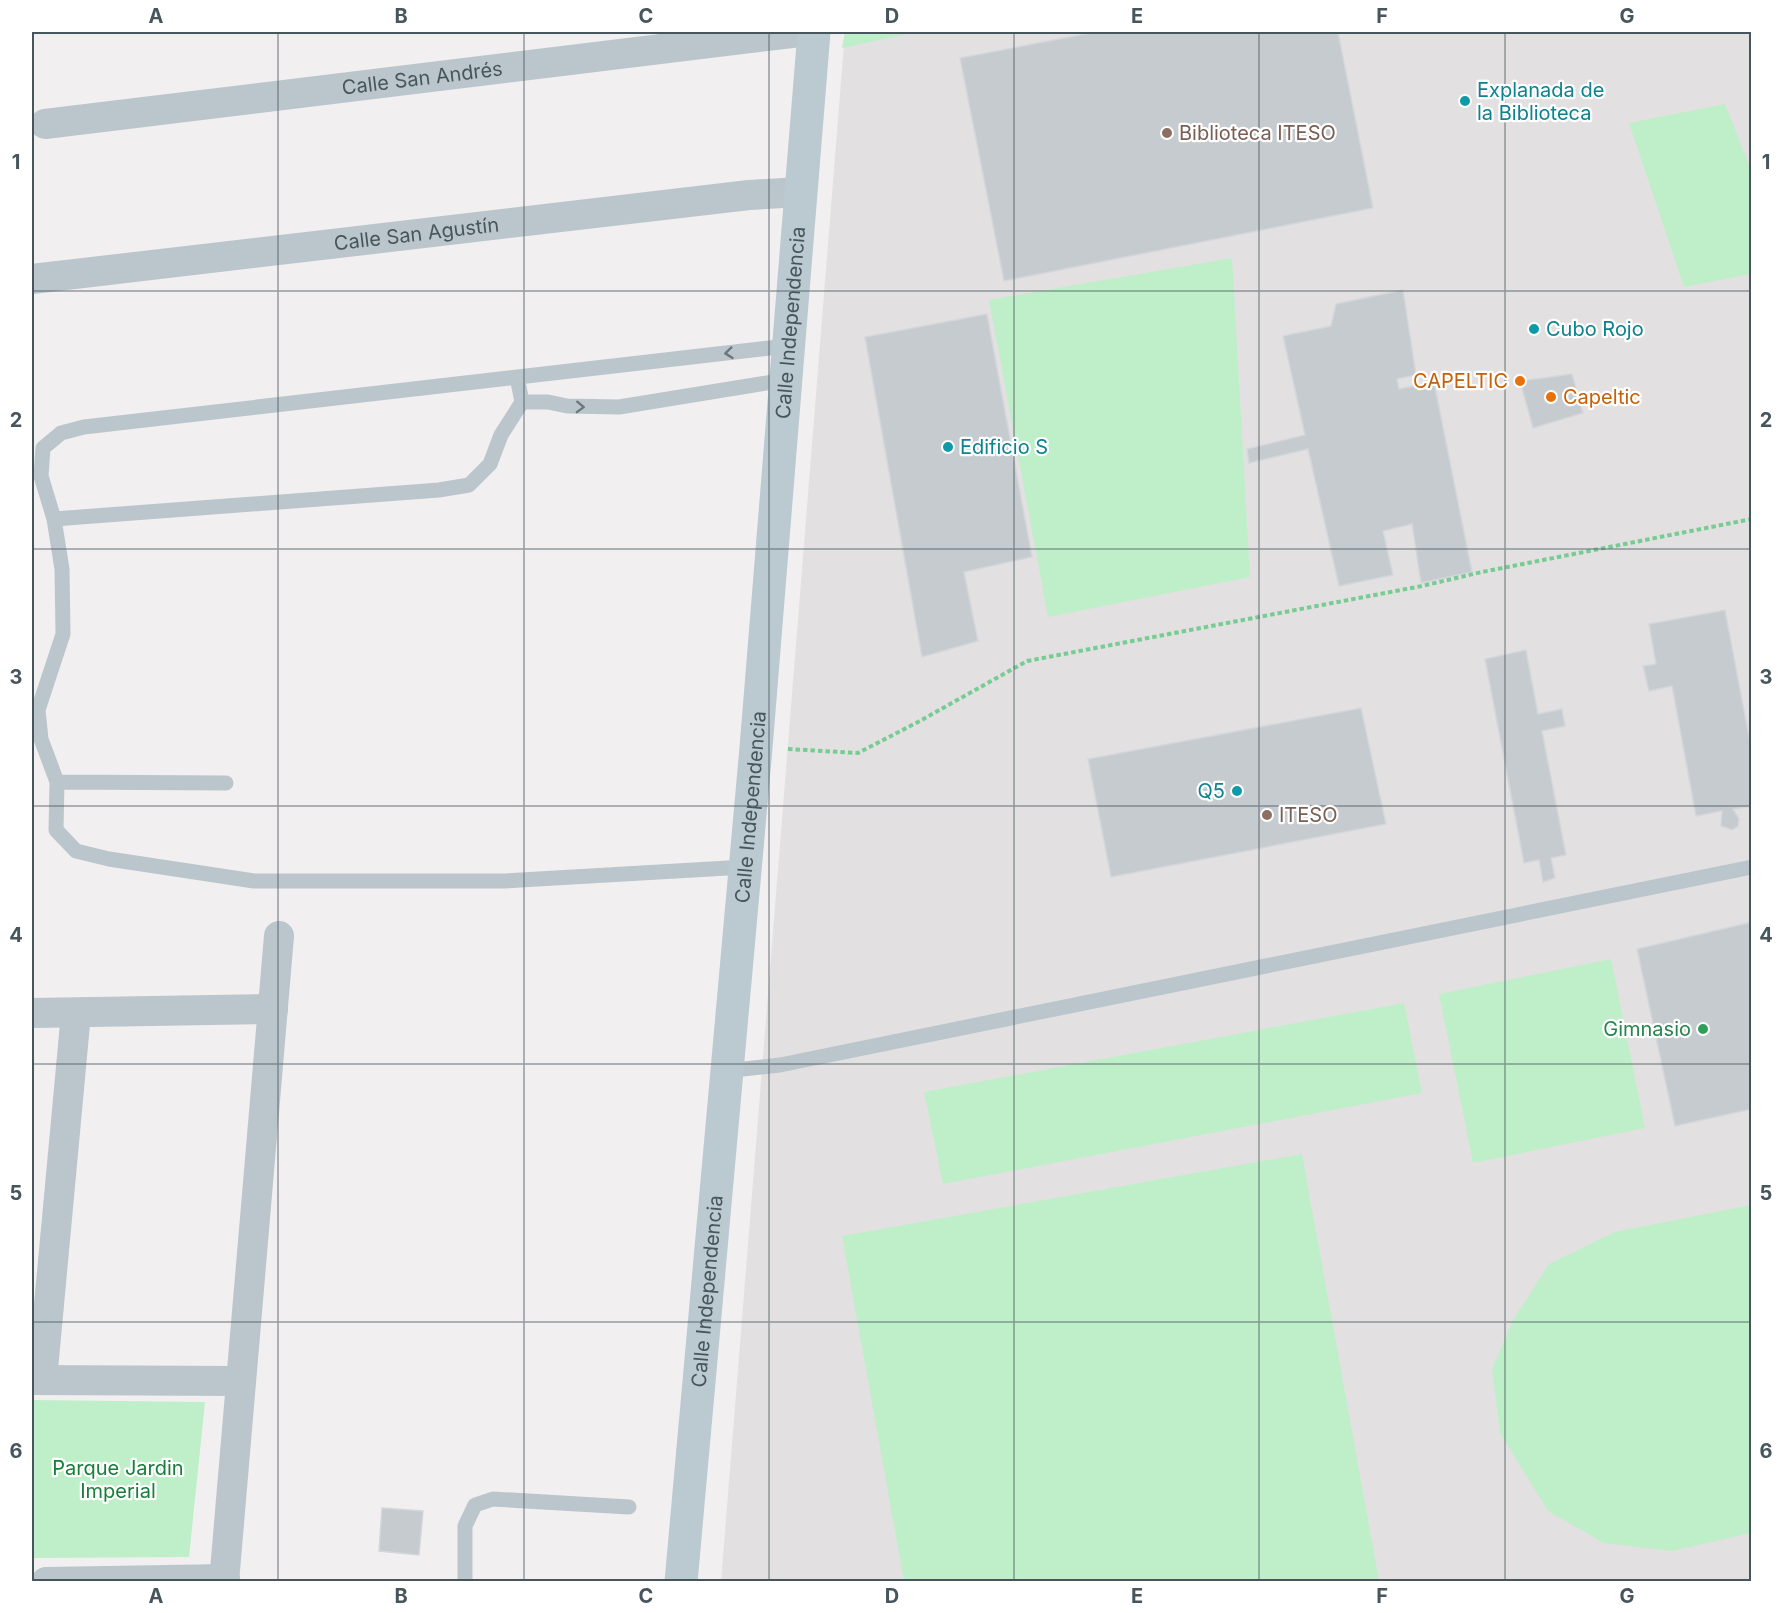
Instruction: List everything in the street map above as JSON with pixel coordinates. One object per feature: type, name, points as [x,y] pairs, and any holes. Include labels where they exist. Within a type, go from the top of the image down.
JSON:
[{"type":"street","name":"Calle San Andrés","points":[[45,124],[800,32]]},
{"type":"street","name":"Calle Independencia","points":[[681,1581],[725,1071],[756,748],[814,32]]},
{"type":"street","name":"Calle San Agustín","points":[[32,279],[749,195],[800,192]]},
{"type":"street","points":[[46,1581],[224,1580],[279,936]]},
{"type":"street","points":[[32,1013],[273,1009]]},
{"type":"street","points":[[76,1012],[37,1380],[241,1382]]},
{"type":"lane","points":[[745,867],[505,881],[254,881],[109,859],[75,851],[56,830],[57,782],[41,739],[38,710],[63,634],[62,569],[54,519],[41,476],[44,448],[61,433],[84,427],[788,346]]},
{"type":"lane","points":[[54,519],[439,490],[469,485],[490,464],[501,435],[522,402],[517,377]]},
{"type":"lane","points":[[522,402],[548,402],[567,406],[619,406],[785,380]]},
{"type":"lane","points":[[57,782],[226,783]]},
{"type":"lane","points":[[725,1071],[780,1065],[1752,867]]},
{"type":"lane","points":[[465,1581],[465,1526],[475,1505],[493,1498],[629,1507]]},
{"type":"path","points":[[756,748],[858,753],[1027,661],[1422,586],[1752,519]]},
{"type":"shaded area","name":"ITESO","points":[[845,32],[1751,32],[1751,1581],[721,1582]]},
{"type":"green space","points":[[845,32],[917,32],[842,48]]},
{"type":"green space","points":[[1725,104],[1751,170],[1751,274],[1684,287],[1629,123]]},
{"type":"green space","points":[[1232,258],[1250,577],[1048,617],[989,300]]},
{"type":"green space","points":[[1611,959],[1645,1128],[1473,1163],[1439,994]]},
{"type":"green space","points":[[1404,1003],[1422,1093],[943,1184],[924,1092]]},
{"type":"green space","points":[[1302,1154],[1379,1581],[904,1581],[842,1236]]},
{"type":"green space","points":[[1751,1205],[1751,1533],[1672,1551],[1604,1543],[1548,1511],[1500,1433],[1492,1369],[1513,1320],[1549,1264],[1615,1232]]},
{"type":"green space","name":"Parque Jardin Imperial","points":[[32,1400],[205,1402],[189,1557],[32,1558]]},
{"type":"building","name":"Biblioteca ITESO","points":[[1096,32],[1338,32],[1373,208],[1004,281],[960,58]]},
{"type":"building","points":[[1403,290],[1416,375],[1397,379],[1399,389],[1434,382],[1472,572],[1421,583],[1412,524],[1383,531],[1393,575],[1339,586],[1308,449],[1249,463],[1247,449],[1305,435],[1283,336],[1331,326],[1336,304]]},
{"type":"building","name":"Edificio S","points":[[987,314],[1032,557],[964,572],[978,641],[922,657],[865,337]]},
{"type":"building","name":"Capeltic","points":[[1572,374],[1583,413],[1533,428],[1520,381]]},
{"type":"building","points":[[1725,610],[1752,753],[1752,806],[1733,809],[1739,819],[1738,826],[1732,830],[1721,826],[1722,811],[1696,816],[1672,686],[1649,691],[1643,666],[1656,664],[1649,624]]},
{"type":"building","points":[[1526,650],[1538,714],[1562,709],[1565,726],[1542,731],[1566,855],[1551,858],[1555,878],[1543,882],[1539,860],[1524,863],[1485,659]]},
{"type":"building","name":"Q5","points":[[1361,708],[1386,824],[1111,877],[1088,759]]},
{"type":"building","name":"Gimnasio","points":[[1752,922],[1752,1109],[1675,1126],[1637,949]]},
{"type":"building","points":[[382,1508],[423,1511],[419,1555],[379,1551]]},
{"type":"place","name":"Explanada de la Biblioteca","points":[[1465,101]]},
{"type":"place","name":"Biblioteca ITESO","points":[[1167,133]]},
{"type":"place","name":"Cubo Rojo","points":[[1534,329]]},
{"type":"place","name":"CAPELTIC","points":[[1520,381]]},
{"type":"place","name":"Capeltic","points":[[1551,397]]},
{"type":"place","name":"Edificio S","points":[[948,447]]},
{"type":"place","name":"Q5","points":[[1237,791]]},
{"type":"place","name":"ITESO","points":[[1267,815]]},
{"type":"place","name":"Gimnasio","points":[[1703,1029]]}]
